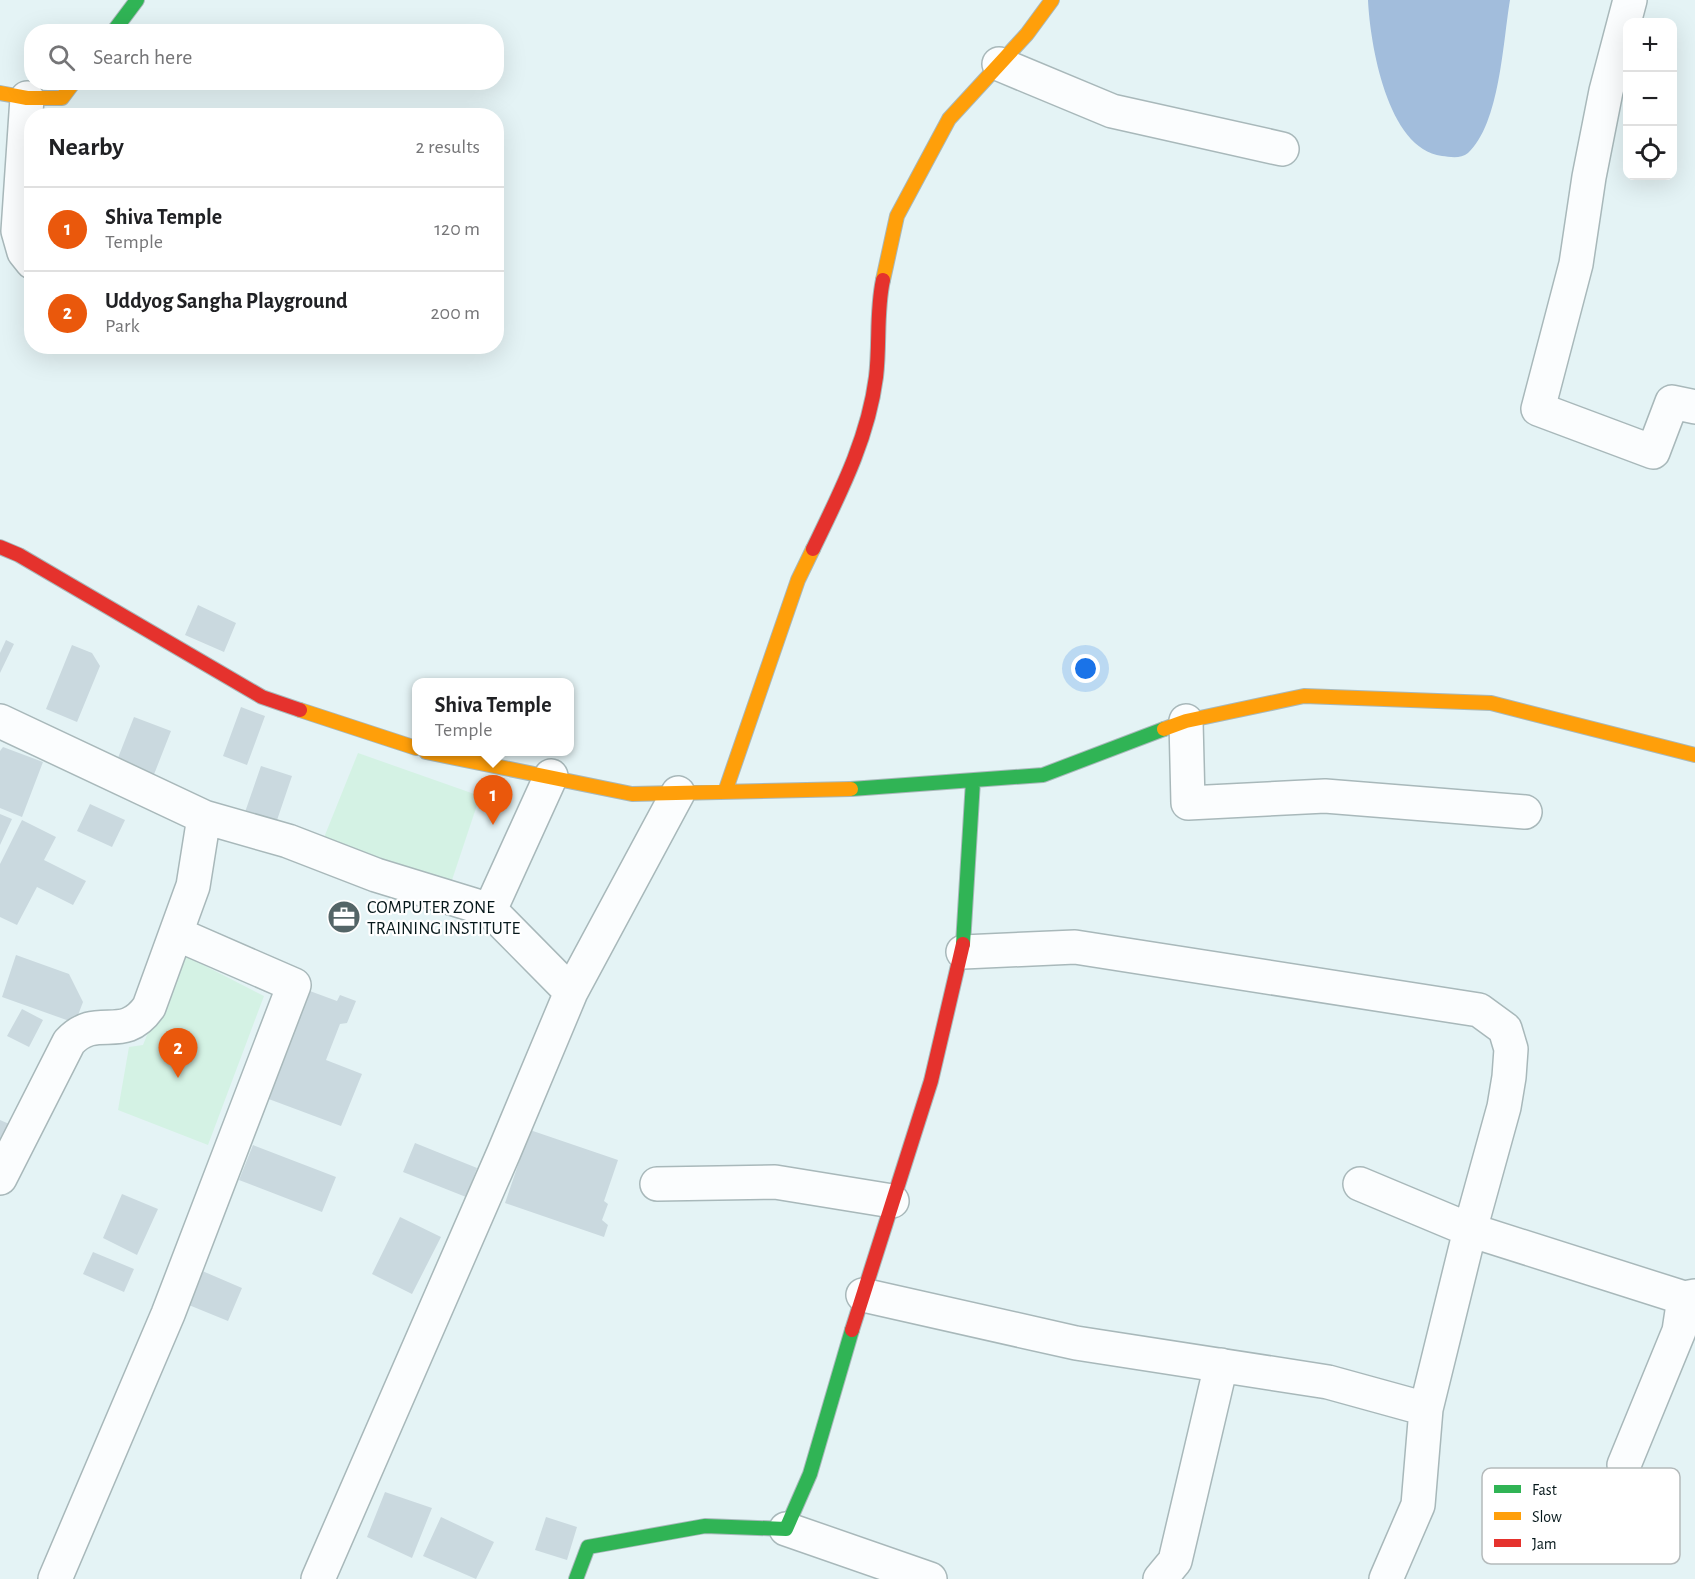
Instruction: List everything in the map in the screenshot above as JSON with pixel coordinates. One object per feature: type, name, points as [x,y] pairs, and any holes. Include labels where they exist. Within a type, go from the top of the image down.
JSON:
[{"type":"street","points":[[119,24],[137,0]]},
{"type":"street","points":[[725,792],[798,580],[853,466],[868,421],[876,375],[879,297],[897,216],[949,119],[1027,34],[1052,0]]},
{"type":"street","points":[[1630,0],[1604,102],[1576,264],[1538,409],[1653,452],[1672,402],[1695,407]]},
{"type":"street","points":[[999,64],[1112,111],[1282,149]]},
{"type":"street","points":[[24,252],[18,231],[14,95],[62,98],[68,90]]},
{"type":"street","points":[[0,547],[19,555],[262,698],[412,746]]},
{"type":"street","points":[[447,756],[632,794],[875,789],[1042,775],[1186,721],[1304,696],[1491,703],[1695,755]]},
{"type":"street","points":[[0,721],[204,817],[288,841],[376,875],[490,910],[571,992]]},
{"type":"street","points":[[1186,721],[1188,803],[1325,796],[1524,812]]},
{"type":"street","points":[[490,910],[551,776]]},
{"type":"street","points":[[786,1529],[810,1474],[863,1295],[931,1081],[963,952],[973,781]]},
{"type":"street","points":[[318,1579],[504,1152],[571,992],[678,793]]},
{"type":"street","points":[[0,1178],[69,1042],[80,1031],[93,1027],[125,1027],[140,1020],[149,1007],[193,886],[204,817]]},
{"type":"street","points":[[55,1579],[168,1314],[294,985],[177,934]]},
{"type":"street","points":[[963,952],[1075,947],[1479,1010],[1505,1029],[1511,1049],[1504,1107],[1470,1230],[1426,1409],[1418,1505],[1386,1579]]},
{"type":"street","points":[[657,1184],[775,1182],[892,1201]]},
{"type":"street","points":[[1360,1184],[1470,1230],[1690,1297],[1679,1331],[1624,1465]]},
{"type":"street","points":[[863,1295],[1076,1343],[1328,1382],[1426,1409]]},
{"type":"street","points":[[1160,1579],[1175,1561],[1221,1365]]},
{"type":"street","points":[[576,1579],[588,1547],[705,1526],[786,1529],[930,1579]]},
{"type":"green space","points":[[358,753],[480,796],[449,889],[323,840]]},
{"type":"green space","points":[[180,953],[264,996],[208,1145],[118,1110],[129,1047],[143,1045]]},
{"type":"water","points":[[1368,0],[1510,0],[1494,103],[1479,140],[1465,155],[1442,156],[1423,149],[1408,135],[1395,115],[1385,92],[1378,66],[1369,19]]},
{"type":"building","points":[[198,605],[236,623],[224,652],[185,635]]},
{"type":"building","points":[[6,640],[14,644],[0,673],[0,653]]},
{"type":"building","points":[[72,645],[92,653],[100,666],[77,722],[46,709]]},
{"type":"building","points":[[241,707],[265,716],[247,765],[223,756]]},
{"type":"building","points":[[134,717],[171,731],[153,777],[116,763]]},
{"type":"building","points":[[3,747],[43,762],[22,817],[0,808],[0,751]]},
{"type":"building","points":[[261,766],[292,776],[275,826],[244,815]]},
{"type":"building","points":[[90,804],[125,820],[112,847],[77,831]]},
{"type":"building","points":[[0,814],[12,819],[0,845]]},
{"type":"building","points":[[22,820],[56,837],[44,860],[86,881],[73,905],[37,887],[17,925],[0,917],[0,864]]},
{"type":"building","points":[[16,955],[69,974],[83,1002],[75,1023],[2,997]]},
{"type":"building","points":[[299,987],[337,1001],[340,995],[356,1001],[347,1023],[340,1024],[326,1060],[362,1074],[341,1126],[258,1095]]},
{"type":"building","points":[[22,1009],[43,1020],[29,1047],[7,1036]]},
{"type":"building","points":[[0,1120],[16,1127],[0,1160]]},
{"type":"building","points":[[530,1130],[618,1160],[604,1201],[608,1204],[602,1220],[608,1225],[604,1237],[505,1203]]},
{"type":"building","points":[[415,1143],[477,1168],[466,1197],[403,1172]]},
{"type":"building","points":[[253,1145],[336,1177],[322,1212],[239,1180]]},
{"type":"building","points":[[122,1194],[158,1209],[137,1255],[103,1238]]},
{"type":"building","points":[[400,1217],[441,1237],[412,1294],[372,1274]]},
{"type":"building","points":[[93,1252],[134,1269],[124,1292],[83,1274]]},
{"type":"building","points":[[193,1267],[242,1288],[228,1321],[179,1301]]},
{"type":"building","points":[[385,1492],[432,1508],[412,1558],[367,1537]]},
{"type":"building","points":[[441,1517],[494,1542],[476,1579],[423,1556]]},
{"type":"building","points":[[546,1517],[577,1527],[567,1560],[535,1550]]},
{"type":"traffic: fast","points":[[119,24],[137,0]]},
{"type":"traffic: fast","points":[[851,789],[1043,775],[1164,729]]},
{"type":"traffic: fast","points":[[963,944],[973,781]]},
{"type":"traffic: fast","points":[[576,1579],[588,1547],[705,1526],[786,1529],[810,1474],[852,1330]]},
{"type":"traffic: slow","points":[[883,280],[897,216],[949,119],[1027,34],[1052,0]]},
{"type":"traffic: slow","points":[[0,93],[27,98],[62,98],[68,90]]},
{"type":"traffic: slow","points":[[725,792],[798,580],[813,549]]},
{"type":"traffic: slow","points":[[1164,729],[1186,721],[1304,696],[1491,703],[1695,755]]},
{"type":"traffic: slow","points":[[300,710],[412,747]]},
{"type":"traffic: slow","points":[[446,756],[632,794],[851,789]]},
{"type":"traffic: jam","points":[[813,549],[852,465],[867,422],[876,377],[883,280]]},
{"type":"traffic: jam","points":[[0,547],[19,555],[262,697],[300,710]]},
{"type":"traffic: jam","points":[[852,1330],[931,1081],[963,944]]},
{"type":"place","name":"Shiva Temple","points":[[493,825]]},
{"type":"place","name":"COMPUTER ZONE TRAINING INSTITUTE","points":[[344,917]]},
{"type":"place","name":"Uddyog Sangha Playground","points":[[178,1078]]}]
